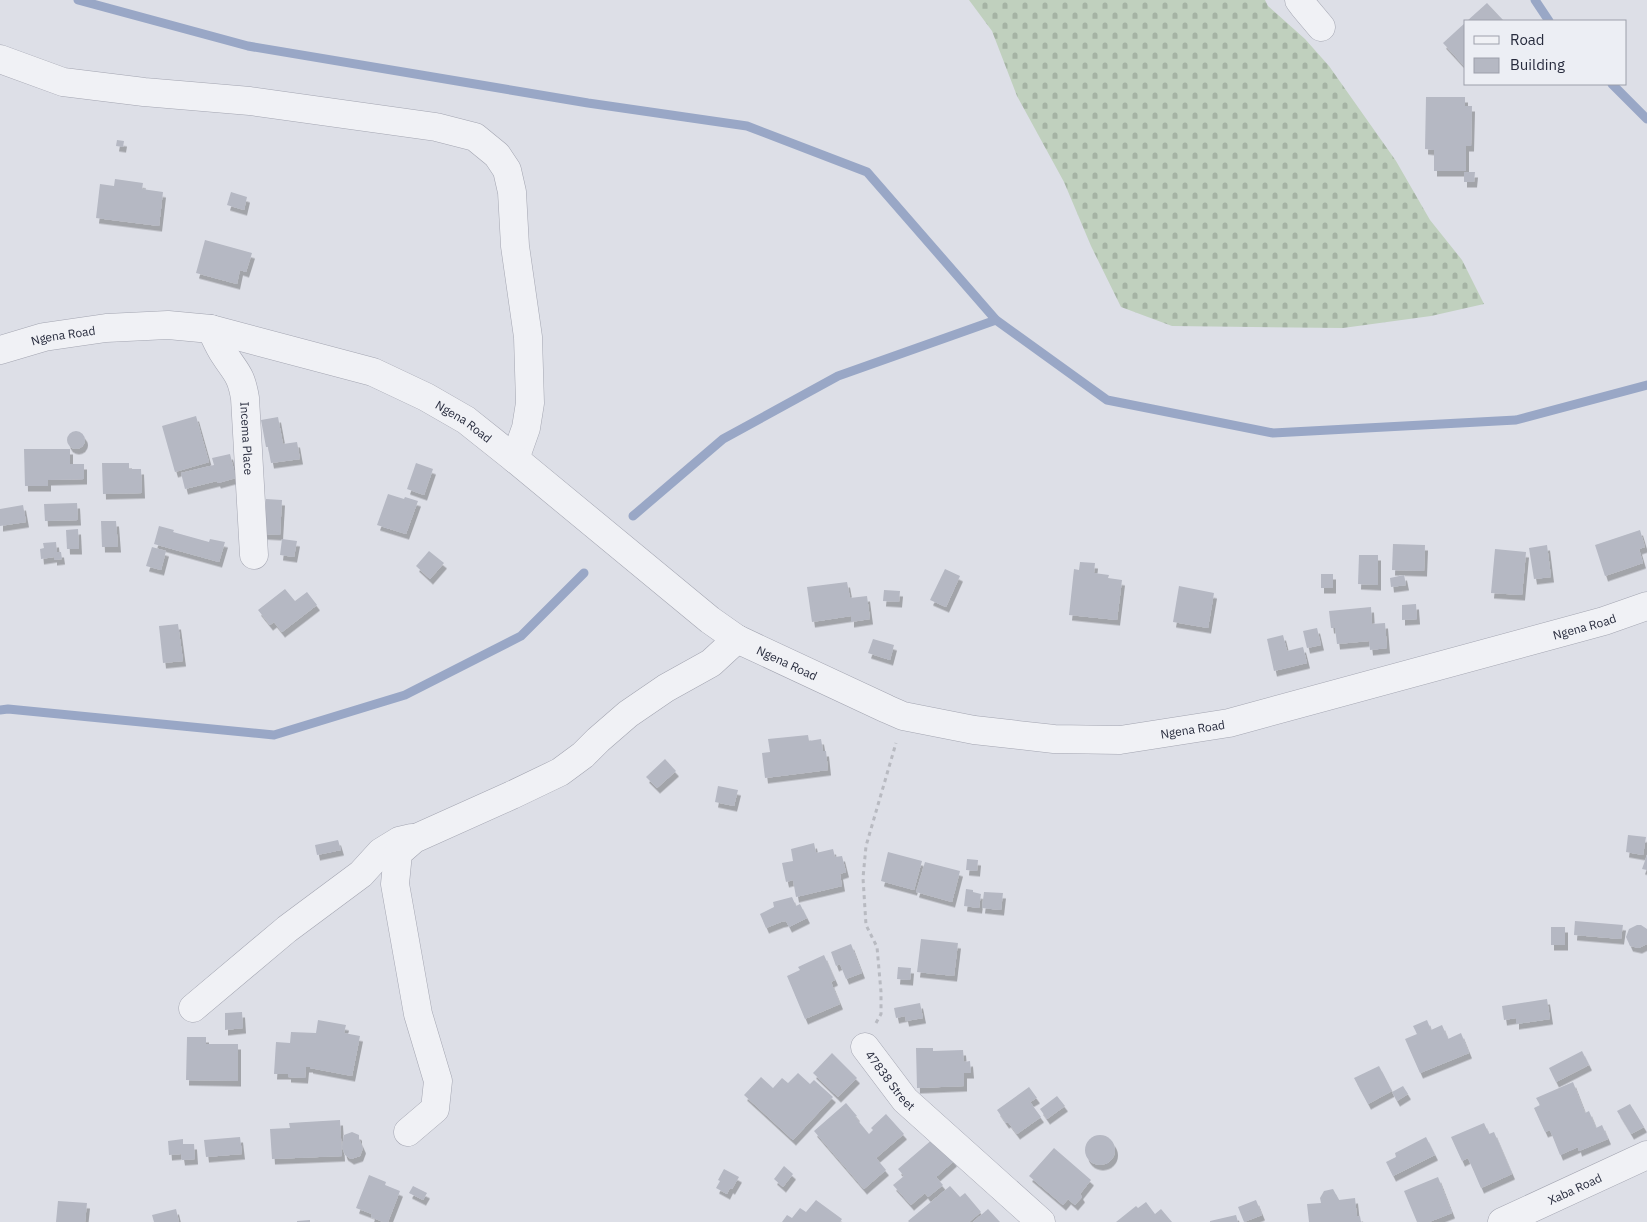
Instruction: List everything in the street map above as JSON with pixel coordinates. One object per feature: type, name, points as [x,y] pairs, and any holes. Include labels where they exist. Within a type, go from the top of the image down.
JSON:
[{"type":"street","points":[[1299,0],[1321,27]]},
{"type":"street","points":[[0,59],[63,82],[144,92],[250,101],[436,127],[475,137],[497,155],[507,170],[512,192],[514,246],[528,338],[530,403],[526,428],[515,459]]},
{"type":"street","name":"Ngena Road","points":[[0,350],[44,336],[106,328],[168,325],[211,329],[373,372],[426,397],[466,420],[710,620],[737,638],[887,710],[904,716],[974,730],[1046,738],[1120,740],[1229,723],[1604,621],[1647,606]]},
{"type":"street","name":"Incema Place","points":[[211,329],[224,355],[236,370],[243,384],[254,556]]},
{"type":"street","points":[[193,1008],[287,929],[361,874],[381,852],[399,841],[417,837],[560,772],[583,755],[628,714],[666,688],[712,663],[737,638]]},
{"type":"street","points":[[408,1132],[435,1108],[438,1081],[418,1014],[395,884],[398,853],[417,837]]},
{"type":"street","name":"47838 Street","points":[[865,1047],[906,1100],[1041,1222]]},
{"type":"street","name":"Xaba Road","points":[[1502,1222],[1647,1155]]},
{"type":"path","name":"47838 Street","points":[[865,1047],[881,1014],[882,992],[877,947],[866,925],[864,907],[863,878],[866,846],[904,716]]},
{"type":"green space","points":[[969,0],[1265,0],[1268,6],[1305,39],[1329,66],[1396,161],[1430,220],[1462,260],[1484,304],[1431,316],[1343,328],[1172,326],[1121,307],[1091,246],[1064,182],[1017,96],[992,31]]},
{"type":"building","points":[[1487,3],[1503,20],[1468,20]]},
{"type":"building","points":[[1464,24],[1464,66],[1443,43]]},
{"type":"building","points":[[1426,97],[1465,97],[1465,106],[1472,106],[1471,146],[1466,146],[1466,171],[1434,171],[1434,150],[1425,149]]},
{"type":"building","points":[[117,140],[124,141],[123,147],[116,146]]},
{"type":"building","points":[[1464,172],[1475,172],[1474,182],[1464,182]]},
{"type":"building","points":[[115,179],[143,183],[142,189],[163,192],[159,226],[96,218],[100,184],[114,186]]},
{"type":"building","points":[[231,192],[247,197],[244,210],[227,205]]},
{"type":"building","points":[[205,240],[252,253],[246,272],[240,270],[237,284],[196,273]]},
{"type":"building","points":[[196,416],[209,462],[175,472],[162,426]]},
{"type":"building","points":[[278,417],[283,444],[297,442],[300,459],[271,463],[261,420]]},
{"type":"building","points":[[72,431],[80,431],[85,436],[83,447],[72,449],[67,444],[67,436]]},
{"type":"building","points":[[24,449],[70,449],[70,464],[84,464],[84,479],[48,480],[48,486],[25,486]]},
{"type":"building","points":[[230,454],[236,478],[185,489],[181,473],[214,465],[212,458]]},
{"type":"building","points":[[102,463],[129,463],[129,469],[141,469],[142,493],[103,494]]},
{"type":"building","points":[[416,463],[433,469],[424,495],[407,489]]},
{"type":"building","points":[[388,494],[418,501],[406,534],[377,525]]},
{"type":"building","points":[[266,499],[282,500],[280,535],[263,534]]},
{"type":"building","points":[[77,503],[78,520],[45,521],[44,504]]},
{"type":"building","points":[[23,505],[26,522],[0,526],[0,509]]},
{"type":"building","points":[[101,521],[116,521],[118,547],[102,547]]},
{"type":"building","points":[[159,526],[209,542],[210,539],[225,542],[219,562],[154,544]]},
{"type":"building","points":[[78,529],[79,549],[67,549],[66,530]]},
{"type":"building","points":[[1640,530],[1645,547],[1639,549],[1643,563],[1605,576],[1595,545]]},
{"type":"building","points":[[282,539],[297,541],[294,557],[280,555]]},
{"type":"building","points":[[56,542],[57,552],[61,552],[62,559],[54,560],[54,557],[41,559],[40,549],[44,548],[43,543]]},
{"type":"building","points":[[1393,544],[1425,545],[1424,571],[1392,570]]},
{"type":"building","points":[[1547,545],[1551,577],[1534,579],[1529,548]]},
{"type":"building","points":[[152,547],[166,551],[161,570],[146,566]]},
{"type":"building","points":[[1495,549],[1526,552],[1522,595],[1491,593]]},
{"type":"building","points":[[429,551],[444,563],[430,579],[416,566]]},
{"type":"building","points":[[1359,555],[1378,555],[1378,585],[1358,584]]},
{"type":"building","points":[[1080,562],[1095,563],[1094,573],[1109,575],[1108,578],[1122,580],[1117,620],[1069,615],[1074,569],[1079,570]]},
{"type":"building","points":[[945,569],[960,576],[946,607],[930,600]]},
{"type":"building","points":[[1321,574],[1333,574],[1333,588],[1321,588]]},
{"type":"building","points":[[1404,575],[1406,585],[1391,587],[1390,578]]},
{"type":"building","points":[[847,582],[850,598],[867,596],[870,619],[851,622],[851,616],[812,622],[807,587]]},
{"type":"building","points":[[1179,586],[1214,593],[1208,628],[1173,622]]},
{"type":"building","points":[[285,589],[295,601],[307,592],[317,605],[282,632],[274,622],[270,625],[258,610]]},
{"type":"building","points":[[884,590],[900,591],[899,602],[883,601]]},
{"type":"building","points":[[1416,604],[1417,619],[1402,620],[1402,605]]},
{"type":"building","points":[[1371,607],[1372,624],[1385,623],[1387,648],[1370,650],[1369,641],[1337,644],[1335,628],[1331,628],[1329,611]]},
{"type":"building","points":[[178,624],[183,661],[163,663],[159,626]]},
{"type":"building","points":[[1317,628],[1321,645],[1307,648],[1303,631]]},
{"type":"building","points":[[1283,635],[1287,651],[1303,647],[1307,663],[1274,671],[1267,639]]},
{"type":"building","points":[[873,639],[894,645],[890,660],[868,653]]},
{"type":"building","points":[[808,735],[809,741],[821,739],[823,751],[826,751],[828,770],[765,778],[762,753],[770,752],[768,739]]},
{"type":"building","points":[[665,759],[676,771],[657,788],[646,777]]},
{"type":"building","points":[[718,786],[738,790],[734,806],[715,802]]},
{"type":"building","points":[[1628,835],[1646,837],[1643,855],[1626,852]]},
{"type":"building","points":[[338,840],[341,850],[317,855],[315,845]]},
{"type":"building","points":[[814,843],[816,853],[833,849],[835,857],[842,856],[846,872],[840,874],[842,886],[796,897],[793,880],[786,882],[782,863],[793,861],[791,849]]},
{"type":"building","points":[[888,852],[922,861],[914,890],[881,881]]},
{"type":"building","points":[[1647,855],[1647,870],[1642,869]]},
{"type":"building","points":[[967,859],[978,860],[977,871],[966,870]]},
{"type":"building","points":[[925,862],[960,871],[952,902],[916,892]]},
{"type":"building","points":[[966,889],[981,894],[979,908],[964,906]]},
{"type":"building","points":[[984,892],[1003,893],[1001,910],[982,908]]},
{"type":"building","points":[[792,897],[796,906],[800,904],[807,918],[789,927],[786,921],[766,928],[760,914],[774,907],[773,902]]},
{"type":"building","points":[[1575,921],[1623,925],[1621,939],[1574,935]]},
{"type":"building","points":[[1637,925],[1647,929],[1647,944],[1639,948],[1630,946],[1626,937],[1629,929]]},
{"type":"building","points":[[1551,927],[1565,927],[1565,945],[1551,945]]},
{"type":"building","points":[[921,939],[958,943],[954,976],[917,972]]},
{"type":"building","points":[[851,944],[862,973],[846,979],[840,964],[836,966],[831,952]]},
{"type":"building","points":[[824,955],[835,980],[831,982],[840,1004],[805,1019],[787,976],[800,970],[798,967]]},
{"type":"building","points":[[898,967],[911,968],[910,980],[897,979]]},
{"type":"building","points":[[1547,999],[1550,1019],[1516,1024],[1516,1018],[1504,1020],[1502,1006]]},
{"type":"building","points":[[920,1003],[923,1018],[906,1021],[905,1016],[896,1018],[894,1008]]},
{"type":"building","points":[[242,1012],[243,1028],[225,1030],[225,1013]]},
{"type":"building","points":[[318,1020],[346,1025],[344,1033],[360,1036],[352,1076],[310,1067],[306,1067],[305,1078],[288,1077],[288,1074],[274,1074],[276,1042],[290,1043],[291,1032],[316,1033]]},
{"type":"building","points":[[1427,1020],[1431,1030],[1442,1025],[1448,1039],[1461,1033],[1469,1053],[1420,1073],[1405,1039],[1417,1034],[1413,1026]]},
{"type":"building","points":[[187,1037],[206,1037],[206,1044],[238,1044],[238,1081],[186,1080]]},
{"type":"building","points":[[916,1048],[933,1048],[933,1051],[963,1050],[964,1062],[970,1061],[971,1073],[964,1073],[964,1086],[917,1088]]},
{"type":"building","points":[[1582,1051],[1589,1065],[1556,1082],[1549,1068]]},
{"type":"building","points":[[832,1053],[857,1078],[838,1097],[813,1073]]},
{"type":"building","points":[[1379,1066],[1392,1091],[1368,1104],[1354,1078]]},
{"type":"building","points":[[798,1073],[810,1084],[814,1080],[833,1097],[793,1140],[744,1095],[761,1077],[773,1088],[782,1078],[788,1083]]},
{"type":"building","points":[[1573,1082],[1585,1113],[1589,1111],[1596,1128],[1602,1125],[1608,1139],[1579,1151],[1578,1147],[1560,1155],[1550,1130],[1545,1132],[1534,1108],[1540,1105],[1536,1098]]},
{"type":"building","points":[[1403,1086],[1408,1094],[1397,1101],[1392,1092]]},
{"type":"building","points":[[1029,1087],[1037,1098],[1030,1102],[1041,1117],[1017,1134],[997,1110]]},
{"type":"building","points":[[1057,1096],[1065,1106],[1047,1119],[1040,1109]]},
{"type":"building","points":[[846,1103],[869,1134],[873,1130],[871,1128],[886,1114],[904,1134],[876,1158],[886,1170],[864,1189],[814,1131]]},
{"type":"building","points":[[1630,1104],[1644,1127],[1631,1134],[1617,1111]]},
{"type":"building","points":[[340,1120],[342,1156],[272,1159],[270,1129],[290,1128],[289,1123]]},
{"type":"building","points":[[1484,1123],[1489,1134],[1494,1132],[1512,1174],[1481,1188],[1468,1158],[1462,1161],[1451,1137]]},
{"type":"building","points":[[352,1132],[359,1135],[363,1148],[360,1156],[351,1159],[345,1155],[342,1147],[344,1135]]},
{"type":"building","points":[[1100,1135],[1111,1139],[1115,1150],[1111,1161],[1100,1165],[1089,1161],[1085,1150],[1089,1139]]},
{"type":"building","points":[[240,1137],[242,1154],[206,1157],[204,1140]]},
{"type":"building","points":[[1426,1137],[1435,1155],[1393,1176],[1386,1162],[1396,1157],[1395,1153]]},
{"type":"building","points":[[934,1138],[954,1161],[936,1177],[943,1185],[928,1197],[925,1193],[911,1205],[893,1185],[904,1176],[898,1169]]},
{"type":"building","points":[[183,1139],[183,1144],[194,1144],[195,1159],[182,1160],[181,1154],[169,1155],[168,1141]]},
{"type":"building","points":[[1054,1148],[1091,1180],[1080,1194],[1082,1197],[1075,1205],[1068,1199],[1063,1205],[1029,1176]]},
{"type":"building","points":[[784,1166],[793,1174],[783,1187],[774,1179]]},
{"type":"building","points":[[724,1169],[739,1177],[727,1194],[716,1188]]},
{"type":"building","points":[[369,1175],[386,1182],[385,1185],[400,1191],[388,1222],[371,1217],[372,1214],[356,1208]]},
{"type":"building","points":[[1438,1177],[1452,1213],[1429,1222],[1417,1222],[1404,1191]]},
{"type":"building","points":[[413,1186],[427,1193],[423,1200],[409,1193]]},
{"type":"building","points":[[950,1186],[960,1197],[965,1193],[981,1212],[969,1222],[908,1221]]},
{"type":"building","points":[[1333,1189],[1339,1200],[1355,1198],[1357,1217],[1360,1216],[1361,1222],[1309,1222],[1307,1204],[1321,1203],[1320,1198],[1324,1191]]},
{"type":"building","points":[[816,1200],[842,1219],[840,1222],[782,1222],[787,1215],[792,1218],[800,1208],[806,1212]]},
{"type":"building","points":[[1256,1200],[1262,1215],[1244,1222],[1238,1207]]},
{"type":"building","points":[[58,1201],[87,1203],[85,1222],[56,1222]]},
{"type":"building","points":[[1146,1202],[1155,1214],[1161,1209],[1172,1222],[1116,1222],[1136,1206],[1138,1208]]},
{"type":"building","points":[[176,1209],[179,1222],[154,1222],[152,1215]]},
{"type":"building","points":[[988,1209],[1000,1222],[973,1222]]},
{"type":"building","points":[[1236,1215],[1238,1222],[1210,1222],[1210,1221]]},
{"type":"building","points":[[310,1220],[310,1222],[297,1222],[297,1221]]},
{"type":"waterway","points":[[78,0],[248,46],[588,103],[747,126],[867,172],[996,320],[1107,400],[1273,433],[1516,420],[1647,385]]},
{"type":"waterway","points":[[1535,0],[1548,20]]},
{"type":"waterway","points":[[1613,85],[1647,119]]},
{"type":"waterway","points":[[633,516],[723,439],[838,376],[996,320]]},
{"type":"waterway","points":[[0,710],[8,709],[274,735],[405,695],[521,636],[584,573]]}]
